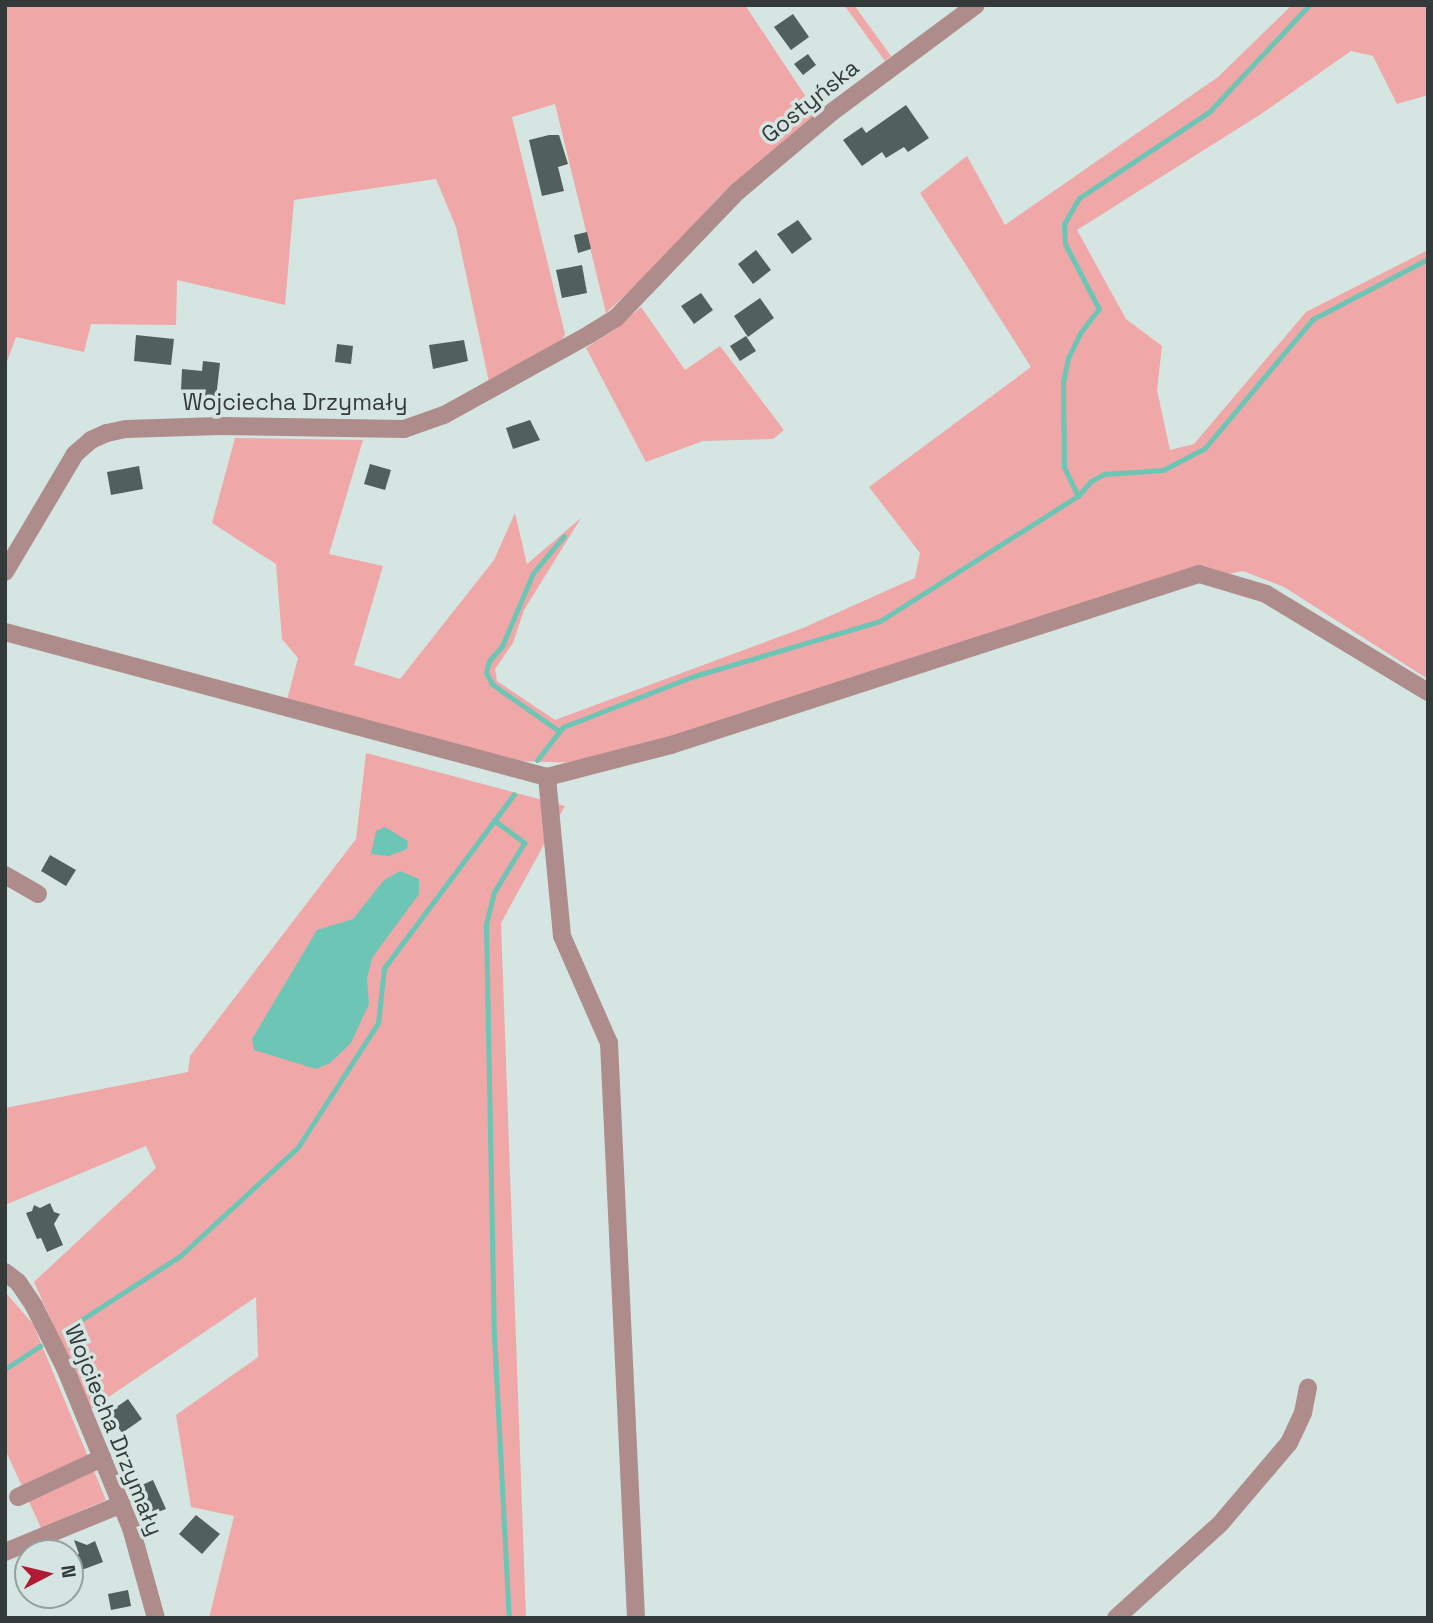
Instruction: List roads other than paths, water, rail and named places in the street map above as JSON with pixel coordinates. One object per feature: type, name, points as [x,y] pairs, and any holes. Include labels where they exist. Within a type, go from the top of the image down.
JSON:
[{"type":"street","name":"Gostyńska","points":[[684,246],[738,191],[832,112],[976,5]]},
{"type":"street","name":"Wojciecha Drzymały","points":[[5,572],[75,454],[91,440],[126,429],[219,426],[404,429],[426,424],[615,318],[684,246]]},
{"type":"street","points":[[5,632],[548,777],[671,745],[1199,574],[1266,594],[1428,692]]},
{"type":"street","points":[[548,777],[562,936],[609,1043],[636,1618]]},
{"type":"street","points":[[5,875],[38,894]]},
{"type":"street","name":"Wojciecha Drzymały","points":[[5,1272],[18,1282],[49,1332],[122,1504],[156,1618]]},
{"type":"street","points":[[1116,1618],[1220,1524],[1290,1443],[1303,1413],[1308,1387]]},
{"type":"street","points":[[18,1497],[102,1458]]},
{"type":"street","points":[[5,1552],[122,1504]]},
{"type":"waterway","points":[[537,760],[563,727],[691,677],[880,621],[1078,496],[1064,467],[1063,382],[1068,358],[1080,333],[1099,309],[1065,244],[1064,224],[1079,198],[1209,112],[1309,5]]},
{"type":"waterway","points":[[1078,496],[1091,481],[1104,474],[1163,470],[1205,448],[1313,319],[1428,259]]},
{"type":"waterway","points":[[559,731],[492,684],[486,672],[489,661],[502,646],[533,573],[564,536]]},
{"type":"waterway","points":[[64,1331],[180,1256],[298,1147],[378,1023],[384,968],[514,794]]},
{"type":"waterway","points":[[494,820],[524,843],[494,892],[486,924],[494,1335],[509,1618]]},
{"type":"waterway","points":[[5,1369],[40,1346]]}]
